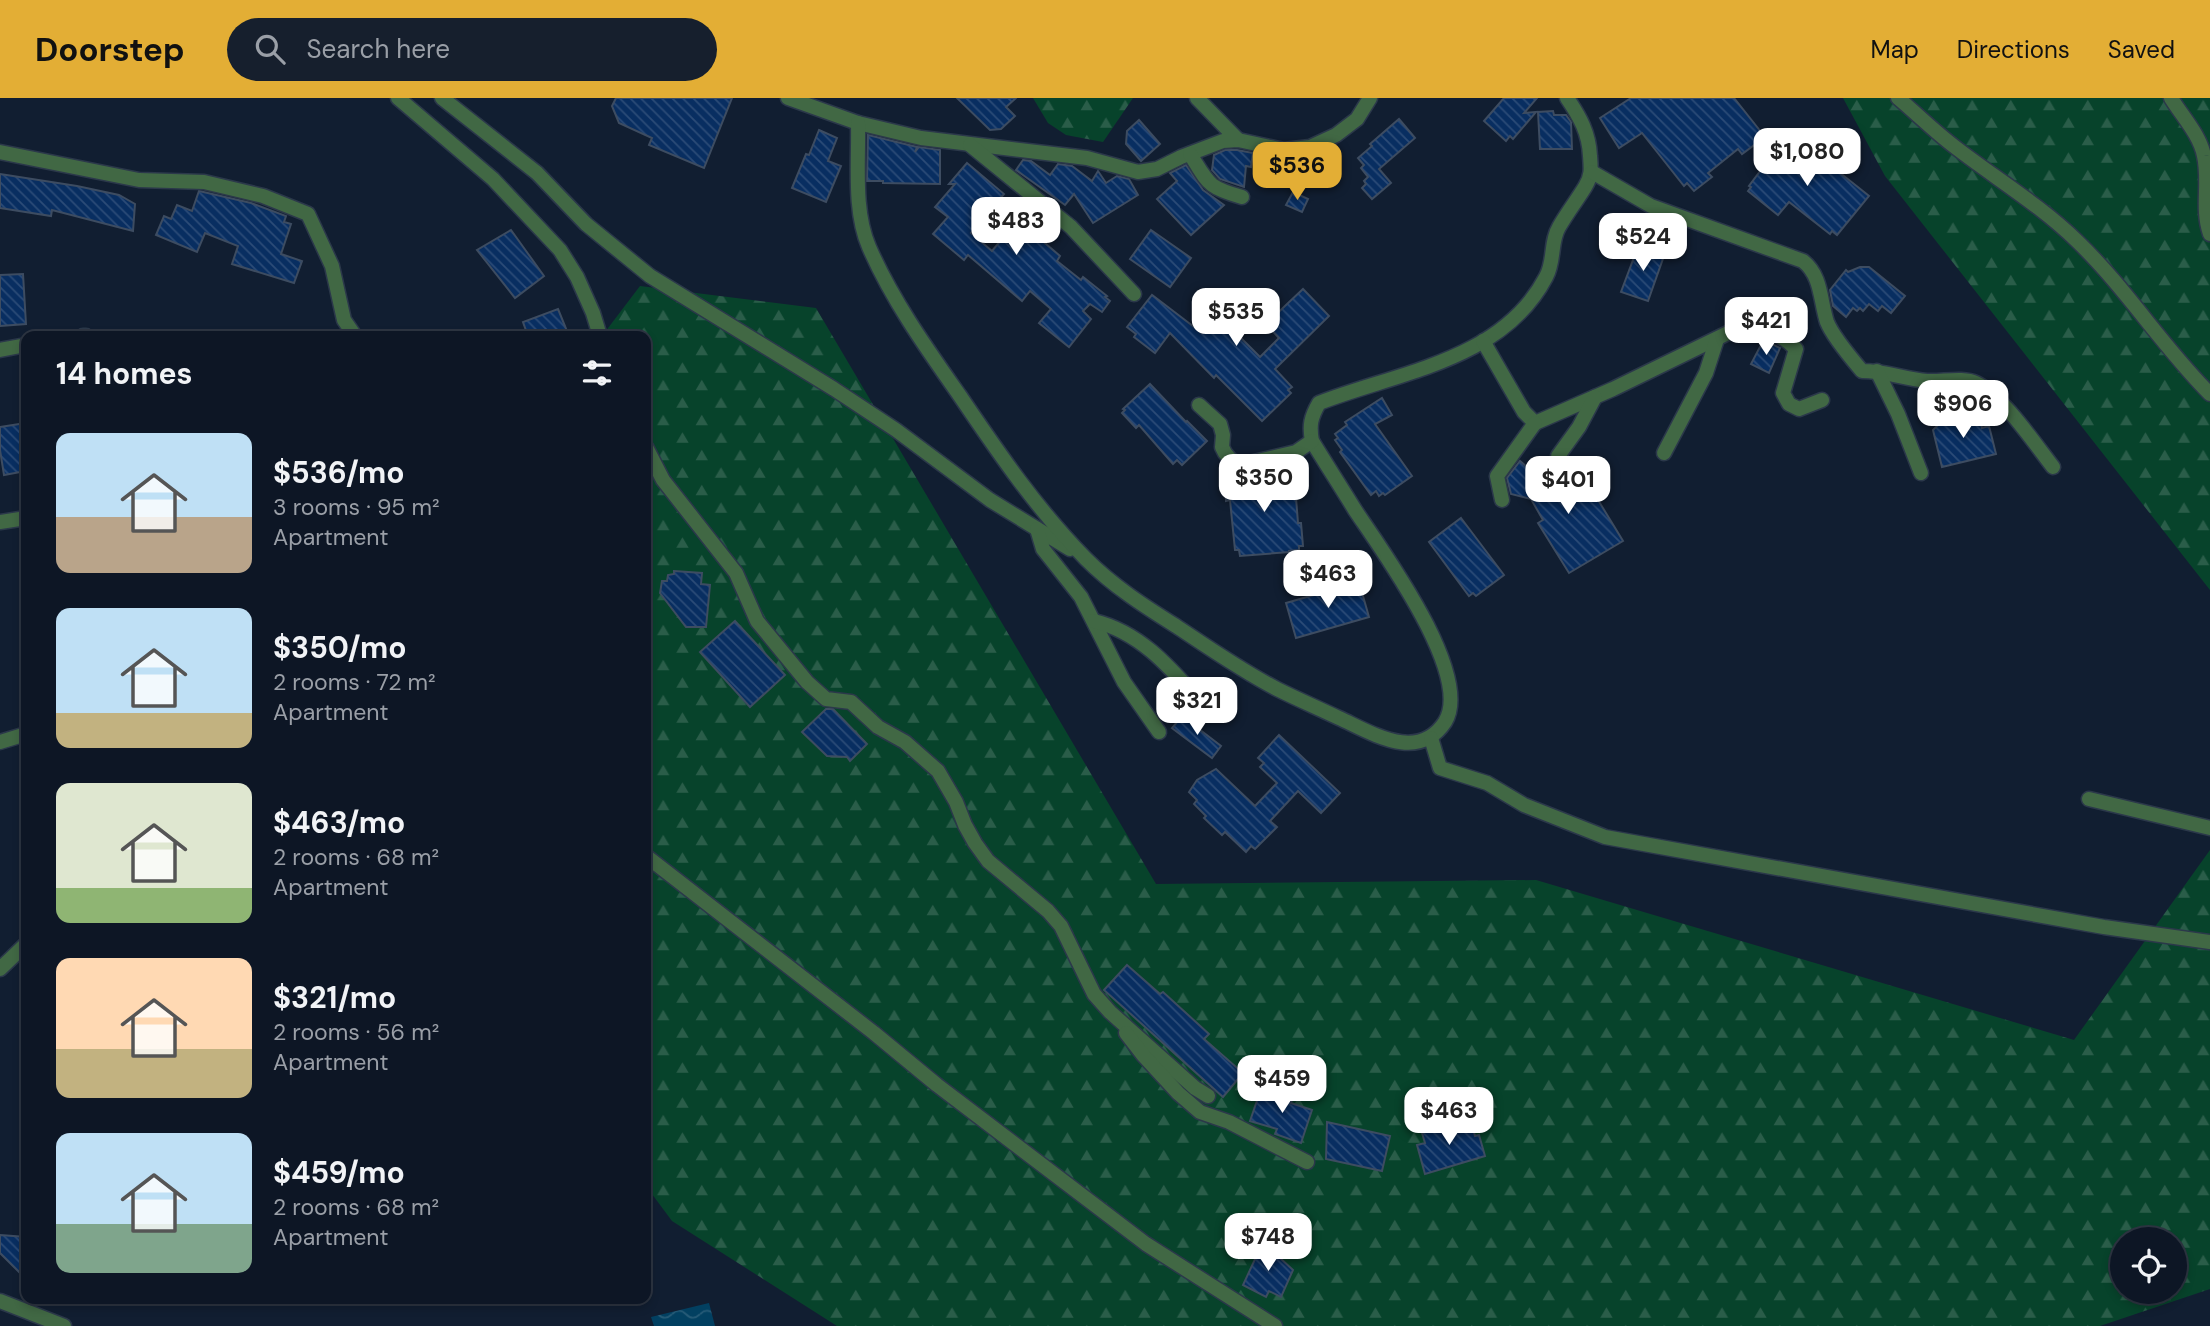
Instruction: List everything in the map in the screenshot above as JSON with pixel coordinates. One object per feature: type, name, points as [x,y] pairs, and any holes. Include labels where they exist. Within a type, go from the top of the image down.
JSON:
[{"type":"street","points":[[398,98],[493,179],[560,250],[577,277],[598,331]]},
{"type":"street","points":[[442,98],[537,173],[586,224],[650,276],[845,396],[897,430],[990,500],[1088,560]]},
{"type":"street","points":[[788,98],[858,123],[921,138],[1087,158],[1138,172],[1157,169],[1223,141],[1238,140],[1284,150],[1310,147],[1336,135],[1357,119],[1370,98]]},
{"type":"street","points":[[1197,98],[1238,140]]},
{"type":"street","points":[[858,123],[860,212],[867,244],[888,286],[918,334],[1013,474],[1049,520],[1115,586],[1226,659],[1275,688],[1385,739],[1409,743],[1431,738],[1447,719],[1450,694],[1442,660],[1416,601],[1312,441],[1311,417],[1319,403],[1461,355],[1510,323],[1530,301],[1552,264],[1554,236],[1587,185],[1592,172],[1587,130],[1567,98]]},
{"type":"street","points":[[1898,98],[1952,145],[2077,241],[2143,313],[2188,372],[2210,394]]},
{"type":"street","points":[[2171,98],[2200,143],[2204,156],[2207,183],[2204,210],[2210,234]]},
{"type":"street","points":[[970,145],[1071,227],[1134,294]]},
{"type":"street","points":[[0,152],[139,180],[204,182],[263,196],[308,214],[332,266],[344,320],[352,331]]},
{"type":"street","points":[[1190,154],[1210,185],[1217,190],[1242,197]]},
{"type":"street","points":[[1592,172],[1651,206],[1803,261],[1811,267],[1816,276],[1828,324],[1862,371],[1877,371],[1927,381],[1975,382],[2020,423],[2053,467]]},
{"type":"street","points":[[1502,500],[1497,476],[1535,423],[1732,331],[1752,328],[1769,331],[1786,339],[1796,349],[1783,393],[1788,404],[1799,409],[1822,400]]},
{"type":"street","points":[[1664,453],[1706,373],[1717,339]]},
{"type":"street","points":[[1483,341],[1524,412],[1535,423]]},
{"type":"street","points":[[0,350],[21,346]]},
{"type":"street","points":[[1877,371],[1921,472]]},
{"type":"street","points":[[1558,456],[1579,427],[1595,397]]},
{"type":"street","points":[[1199,405],[1220,424],[1224,453],[1241,464],[1296,452],[1312,441]]},
{"type":"street","points":[[651,457],[663,480],[736,573],[757,621],[807,682],[826,699],[851,702],[878,727],[905,742],[938,771],[952,793],[975,843],[988,860],[1048,911],[1061,926],[1094,995],[1195,1088],[1208,1096]]},
{"type":"street","points":[[0,522],[21,519]]},
{"type":"street","points":[[1037,529],[1043,549],[1081,597],[1124,682],[1159,732]]},
{"type":"street","points":[[1094,621],[1112,626],[1141,642],[1170,667],[1198,699]]},
{"type":"street","points":[[0,742],[21,736]]},
{"type":"street","points":[[1431,738],[1440,768],[1487,783],[1524,804],[1605,837],[2105,927],[2210,942]]},
{"type":"street","points":[[2089,799],[2210,828]]},
{"type":"street","points":[[651,860],[937,1085],[1146,1244],[1275,1326]]},
{"type":"street","points":[[0,969],[21,949]]},
{"type":"street","points":[[1111,1012],[1143,1055],[1178,1093],[1200,1112],[1229,1122],[1307,1162]]},
{"type":"street","points":[[0,1301],[64,1326]]},
{"type":"green space","points":[[1033,98],[1133,98],[1103,142],[1066,135],[1048,123]]},
{"type":"green space","points":[[1843,98],[2210,98],[2210,590],[1885,176]]},
{"type":"green space","points":[[640,286],[816,308],[1156,884],[1536,880],[2074,1040],[2210,850],[2210,1289],[2187,1297],[2187,1227],[2110,1227],[2110,1304],[2165,1304],[2100,1326],[837,1326],[672,1221],[651,1193],[651,331],[606,331]]},
{"type":"water","points":[[709,1303],[715,1326],[654,1326],[651,1317]]},
{"type":"building","points":[[616,98],[732,98],[704,168],[649,145],[652,138],[619,123],[612,106]]},
{"type":"building","points":[[957,98],[1016,98],[1006,107],[1015,116],[1001,129],[990,130]]},
{"type":"building","points":[[1504,98],[1537,98],[1524,113],[1536,112],[1513,139],[1510,136],[1506,141],[1484,121]]},
{"type":"building","points":[[1631,98],[1734,98],[1765,137],[1742,154],[1738,149],[1708,173],[1712,177],[1694,191],[1687,183],[1684,186],[1642,133],[1619,148],[1600,118]]},
{"type":"building","points":[[1553,111],[1554,115],[1566,115],[1571,122],[1572,149],[1540,149],[1538,112]]},
{"type":"building","points":[[1399,119],[1415,138],[1379,169],[1391,183],[1372,199],[1362,188],[1368,177],[1358,158]]},
{"type":"building","points":[[1139,120],[1160,144],[1141,161],[1126,144],[1127,131]]},
{"type":"building","points":[[819,130],[837,138],[828,161],[841,166],[826,202],[792,188]]},
{"type":"building","points":[[868,135],[917,147],[915,152],[919,147],[940,150],[940,184],[867,181]]},
{"type":"building","points":[[1782,142],[1799,143],[1830,172],[1834,168],[1869,196],[1837,235],[1832,231],[1830,234],[1789,202],[1778,215],[1748,191]]},
{"type":"building","points":[[1225,150],[1253,153],[1251,167],[1246,166],[1244,187],[1220,179],[1212,170],[1214,155]]},
{"type":"building","points":[[1023,160],[1031,161],[1050,175],[1058,164],[1072,166],[1092,181],[1098,171],[1106,183],[1117,176],[1129,179],[1138,195],[1093,223],[1074,194],[1065,205],[1016,170]]},
{"type":"building","points":[[967,163],[1004,194],[971,233],[992,251],[1018,220],[1060,256],[1057,261],[1081,280],[1083,277],[1110,301],[1102,312],[1090,304],[1083,311],[1091,319],[1069,347],[1039,323],[1051,309],[1030,291],[1022,301],[968,255],[964,260],[933,234],[948,217],[935,207],[955,184],[949,184]]},
{"type":"building","points":[[1186,165],[1203,190],[1224,205],[1191,235],[1157,199],[1177,181],[1170,173]]},
{"type":"building","points":[[0,174],[119,195],[135,204],[133,231],[52,210],[51,216],[0,208]]},
{"type":"building","points":[[199,191],[251,203],[286,216],[284,222],[291,224],[281,254],[302,261],[294,283],[232,264],[238,246],[205,233],[197,252],[156,235],[164,216],[171,219],[177,205],[192,211]]},
{"type":"building","points":[[1293,192],[1308,199],[1302,212],[1286,205]]},
{"type":"building","points":[[511,230],[544,276],[515,298],[477,250]]},
{"type":"building","points":[[1151,230],[1191,258],[1170,287],[1130,259]]},
{"type":"building","points":[[1639,244],[1665,253],[1648,301],[1621,292]]},
{"type":"building","points":[[1869,267],[1905,296],[1891,313],[1882,306],[1878,311],[1869,304],[1863,311],[1853,308],[1846,317],[1833,306],[1830,290],[1846,270],[1848,272]]},
{"type":"building","points":[[23,274],[26,324],[0,326],[0,275]]},
{"type":"building","points":[[1303,289],[1329,316],[1275,369],[1292,387],[1288,390],[1291,393],[1262,421],[1216,375],[1214,378],[1170,333],[1155,353],[1134,337],[1136,334],[1127,327],[1152,295],[1202,333],[1207,328],[1210,331],[1222,319],[1260,357],[1279,338],[1266,324]]},
{"type":"building","points":[[558,309],[567,331],[526,331],[523,322]]},
{"type":"building","points":[[1766,341],[1780,348],[1769,373],[1751,364]]},
{"type":"building","points":[[1150,384],[1207,441],[1182,465],[1177,460],[1173,464],[1139,425],[1136,428],[1122,413]]},
{"type":"building","points":[[1382,398],[1392,415],[1375,424],[1412,476],[1385,495],[1383,493],[1379,496],[1376,491],[1371,495],[1340,452],[1342,450],[1335,440],[1338,438],[1335,434],[1347,425],[1345,422]]},
{"type":"building","points":[[1955,414],[1975,415],[1976,420],[1980,419],[1982,428],[1989,426],[1996,454],[1942,467],[1933,430],[1943,420]]},
{"type":"building","points":[[21,424],[21,472],[4,475],[0,427]]},
{"type":"building","points":[[1520,461],[1549,486],[1572,473],[1573,476],[1581,472],[1623,541],[1569,573],[1538,523],[1543,520],[1531,499],[1511,494],[1507,478]]},
{"type":"building","points":[[1286,471],[1287,485],[1295,485],[1303,546],[1299,546],[1299,550],[1289,552],[1240,556],[1239,550],[1235,550],[1230,500],[1226,501],[1225,481],[1233,481],[1232,475]]},
{"type":"building","points":[[1461,518],[1504,575],[1476,596],[1473,593],[1469,596],[1429,542]]},
{"type":"building","points":[[674,571],[702,573],[701,584],[710,585],[706,627],[686,627],[660,593],[662,581],[667,581],[668,575],[674,574]]},
{"type":"building","points":[[1359,582],[1369,617],[1296,638],[1286,603]]},
{"type":"building","points":[[735,621],[785,675],[750,707],[700,652]]},
{"type":"building","points":[[826,709],[833,709],[867,744],[850,761],[847,757],[827,756],[802,732]]},
{"type":"building","points":[[1182,716],[1221,746],[1212,758],[1172,728]]},
{"type":"building","points":[[1279,735],[1340,793],[1321,813],[1298,791],[1270,821],[1277,827],[1255,849],[1251,846],[1246,852],[1225,832],[1222,835],[1204,818],[1206,816],[1194,804],[1197,800],[1189,792],[1197,780],[1216,769],[1255,806],[1277,783],[1260,767],[1264,763],[1258,758]]},
{"type":"building","points":[[1127,965],[1160,994],[1163,992],[1209,1034],[1204,1039],[1243,1073],[1223,1097],[1104,990]]},
{"type":"building","points":[[1271,1090],[1293,1097],[1291,1103],[1312,1110],[1301,1143],[1275,1134],[1277,1129],[1250,1121],[1260,1092],[1270,1095]]},
{"type":"building","points":[[1454,1120],[1457,1129],[1472,1125],[1475,1136],[1479,1135],[1485,1156],[1425,1174],[1417,1145],[1425,1143],[1422,1133],[1436,1129],[1435,1125]]},
{"type":"building","points":[[1327,1122],[1390,1136],[1382,1171],[1326,1159]]},
{"type":"building","points":[[0,1235],[21,1237],[21,1274],[0,1253]]},
{"type":"building","points":[[1263,1242],[1293,1270],[1281,1297],[1269,1291],[1266,1297],[1243,1285]]}]
